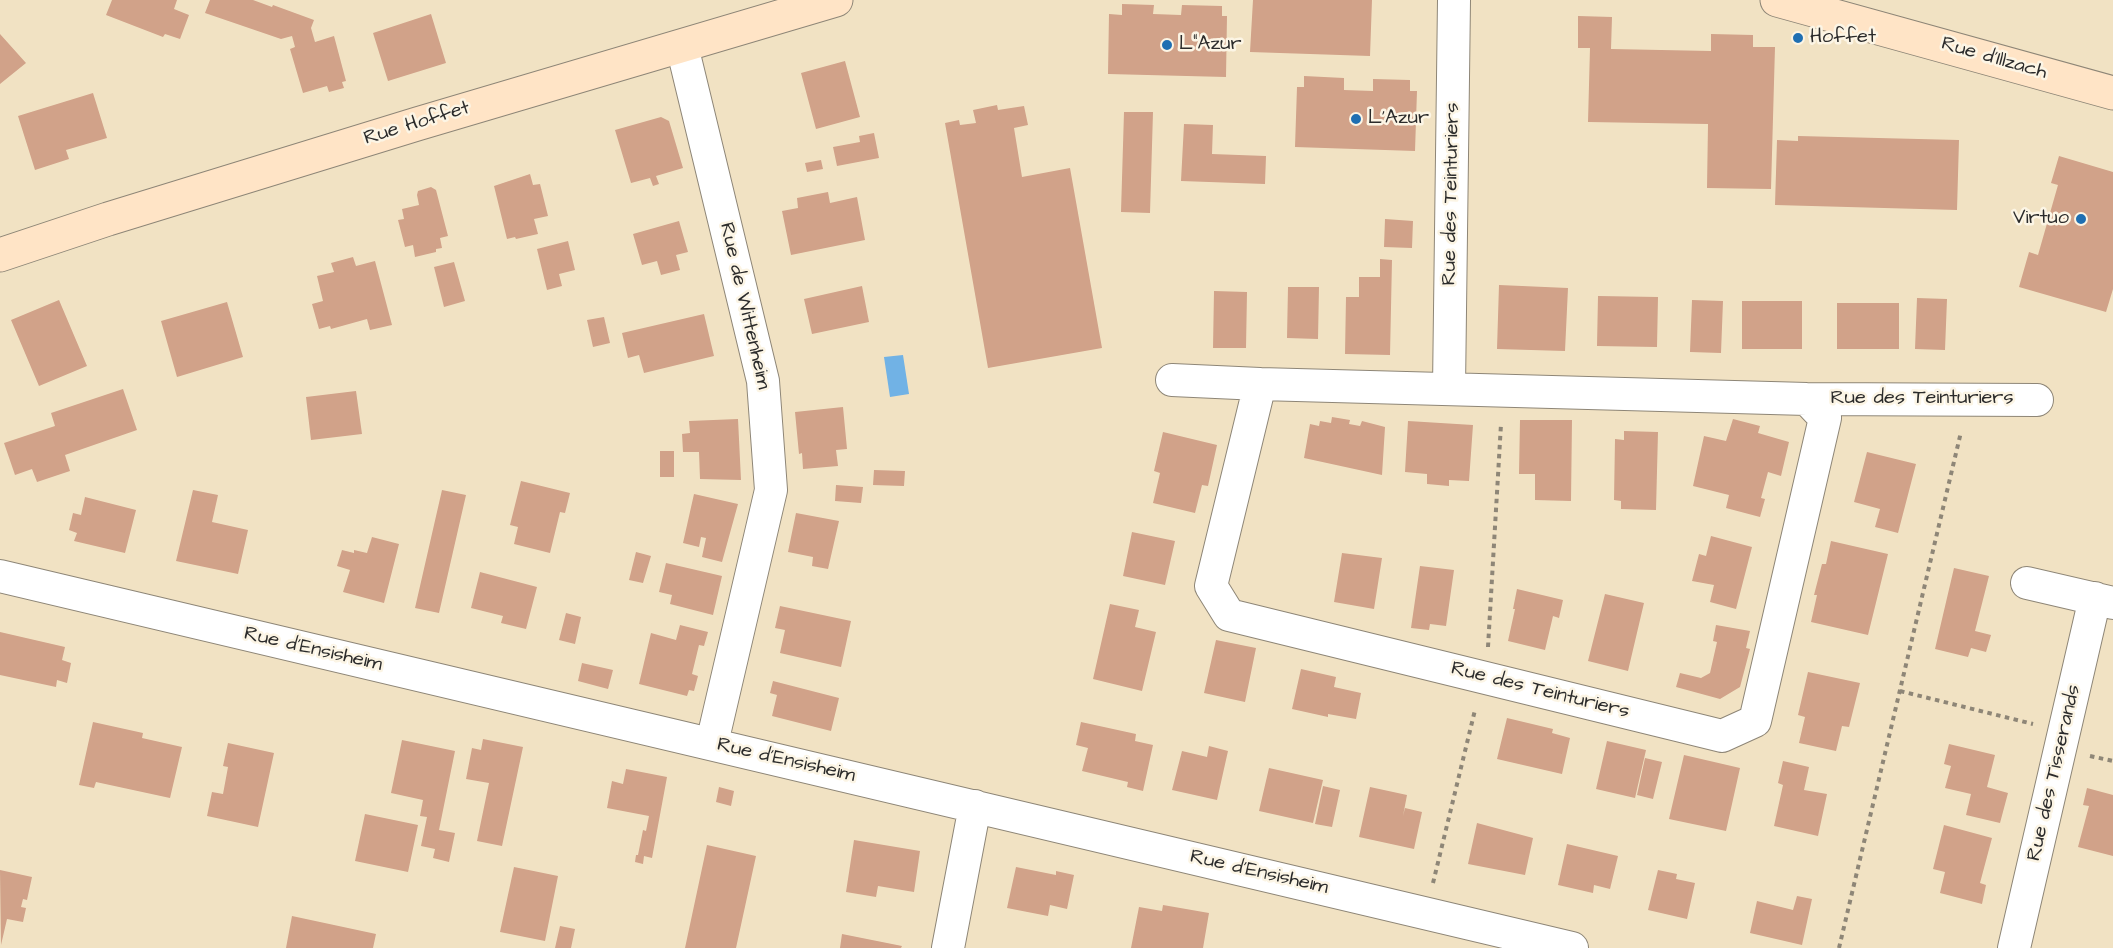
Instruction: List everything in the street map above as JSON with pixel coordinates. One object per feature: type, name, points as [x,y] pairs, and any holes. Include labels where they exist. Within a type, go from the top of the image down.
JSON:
[{"type":"main road","name":"Rue d'Illzach","points":[[1777,0],[2113,93]]},
{"type":"main road","name":"Rue Hoffet","points":[[0,255],[108,219],[417,124],[831,1]]},
{"type":"street","name":"Rue des Teinturiers","points":[[1449,388],[1454,0]]},
{"type":"street","name":"Rue de Wittenheim","points":[[682,46],[763,381],[771,490],[712,743]]},
{"type":"street","name":"Rue des Teinturiers","points":[[1172,380],[1503,390],[1825,405],[1968,399],[2037,400]]},
{"type":"street","name":"Rue des Teinturiers","points":[[1246,383],[1251,419],[1211,586],[1230,615],[1722,736],[1755,721],[1825,405]]},
{"type":"street","name":"Rue d'Ensisheim","points":[[0,576],[1572,948]]},
{"type":"street","name":"Rue des Tisserands","points":[[2014,948],[2063,739],[2104,601],[2027,583]]},
{"type":"street","points":[[948,948],[975,806]]},
{"type":"path","points":[[1426,913],[1488,656],[1503,390]]},
{"type":"path","points":[[1839,948],[1968,399]]},
{"type":"path","points":[[1900,691],[2051,729],[2082,754],[2113,761]]},
{"type":"water","points":[[903,355],[909,394],[890,397],[884,357]]},
{"type":"building","points":[[112,0],[177,0],[174,9],[189,15],[180,39],[165,34],[163,37],[106,15]]},
{"type":"building","points":[[210,0],[253,0],[314,20],[311,28],[315,42],[334,36],[346,81],[342,82],[344,88],[329,92],[327,86],[303,93],[290,49],[295,47],[292,36],[281,39],[205,13]]},
{"type":"building","name":"L'Azur","points":[[1253,0],[1372,0],[1370,56],[1250,52]]},
{"type":"building","name":"L\"Azur","points":[[1122,4],[1154,5],[1153,14],[1181,15],[1182,5],[1222,6],[1222,16],[1227,16],[1226,77],[1108,74],[1109,14],[1122,15]]},
{"type":"building","points":[[431,14],[446,63],[388,81],[373,33]]},
{"type":"building","points":[[1578,16],[1612,17],[1611,49],[1711,51],[1711,34],[1753,35],[1753,47],[1775,47],[1771,189],[1707,188],[1708,124],[1588,122],[1590,48],[1578,48]]},
{"type":"building","points":[[0,34],[26,63],[0,84]]},
{"type":"building","points":[[845,61],[860,117],[816,129],[801,73]]},
{"type":"building","name":"L'Azur","points":[[1304,76],[1344,78],[1344,90],[1373,91],[1373,79],[1410,80],[1410,91],[1417,91],[1415,151],[1295,147],[1297,87],[1304,87]]},
{"type":"building","points":[[93,93],[107,138],[66,150],[69,159],[35,170],[18,116]]},
{"type":"building","points":[[997,105],[998,110],[1024,106],[1028,125],[1014,128],[1022,177],[1070,168],[1102,348],[988,368],[945,123],[959,120],[960,125],[976,123],[973,110]]},
{"type":"building","points":[[1124,112],[1153,112],[1150,213],[1121,212]]},
{"type":"building","points":[[661,117],[669,121],[683,168],[656,176],[659,184],[653,186],[650,178],[631,183],[615,130]]},
{"type":"building","points":[[1184,124],[1213,125],[1212,154],[1266,156],[1265,184],[1181,181]]},
{"type":"building","points":[[874,133],[879,158],[837,166],[833,147],[860,142],[859,136]]},
{"type":"building","points":[[1798,136],[1959,140],[1957,210],[1775,205],[1777,140],[1798,141]]},
{"type":"building","name":"Virtuo","points":[[2059,156],[2113,172],[2113,289],[2106,312],[2019,287],[2029,252],[2038,255],[2058,185],[2051,183]]},
{"type":"building","points":[[821,160],[823,169],[807,172],[805,163]]},
{"type":"building","points":[[530,174],[533,185],[540,184],[548,216],[534,219],[538,234],[507,239],[494,186]]},
{"type":"building","points":[[431,187],[436,190],[448,236],[440,238],[442,248],[436,249],[436,252],[415,257],[413,245],[405,247],[398,220],[404,219],[402,209],[419,205],[418,191]]},
{"type":"building","points":[[828,192],[830,203],[857,197],[865,240],[791,255],[782,211],[798,208],[797,198]]},
{"type":"building","points":[[1385,219],[1413,221],[1412,248],[1384,247]]},
{"type":"building","points":[[679,221],[688,252],[676,255],[680,270],[661,275],[657,261],[642,265],[633,234]]},
{"type":"building","points":[[568,241],[575,270],[559,274],[562,286],[547,290],[537,249]]},
{"type":"building","points":[[353,257],[356,266],[375,261],[392,325],[370,330],[367,319],[331,329],[330,326],[319,329],[312,304],[323,301],[317,276],[334,272],[331,263]]},
{"type":"building","points":[[1380,259],[1392,260],[1390,355],[1345,354],[1346,297],[1359,297],[1359,277],[1380,277]]},
{"type":"building","points":[[454,262],[465,301],[444,307],[434,267]]},
{"type":"building","points":[[1499,285],[1568,288],[1565,351],[1497,349]]},
{"type":"building","points":[[862,286],[869,322],[812,334],[804,299]]},
{"type":"building","points":[[1288,287],[1319,287],[1318,339],[1287,338]]},
{"type":"building","points":[[1214,291],[1247,292],[1246,348],[1213,348]]},
{"type":"building","points":[[1598,296],[1658,297],[1657,347],[1597,346]]},
{"type":"building","points":[[1917,298],[1947,299],[1945,350],[1915,349]]},
{"type":"building","points":[[59,300],[87,366],[39,386],[11,320]]},
{"type":"building","points":[[1692,300],[1723,301],[1721,353],[1690,352]]},
{"type":"building","points":[[1742,301],[1802,301],[1802,349],[1742,349]]},
{"type":"building","points":[[227,302],[243,357],[177,377],[161,321]]},
{"type":"building","points":[[1837,303],[1899,303],[1899,349],[1837,349]]},
{"type":"building","points":[[704,314],[714,356],[644,373],[639,355],[628,358],[622,333]]},
{"type":"building","points":[[604,317],[610,343],[593,347],[587,320]]},
{"type":"building","points":[[123,389],[137,430],[65,455],[70,471],[37,482],[32,469],[15,475],[4,443],[55,426],[51,413]]},
{"type":"building","points":[[356,391],[362,434],[311,440],[306,397]]},
{"type":"building","points":[[843,407],[847,449],[836,450],[838,466],[803,469],[802,453],[799,454],[795,412]]},
{"type":"building","points":[[1332,417],[1350,420],[1349,424],[1360,426],[1362,421],[1385,427],[1382,475],[1304,458],[1310,424],[1319,426],[1320,421],[1331,423]]},
{"type":"building","points":[[738,419],[741,480],[700,479],[699,452],[683,452],[682,434],[690,433],[689,421]]},
{"type":"building","points":[[1733,419],[1760,426],[1758,433],[1789,442],[1781,476],[1768,472],[1761,498],[1765,499],[1760,517],[1726,508],[1729,495],[1693,486],[1704,436],[1726,441]]},
{"type":"building","points":[[1520,420],[1572,420],[1571,501],[1535,500],[1535,474],[1519,474]]},
{"type":"building","points":[[1408,421],[1473,425],[1469,481],[1449,480],[1449,486],[1427,484],[1427,474],[1405,472]]},
{"type":"building","points":[[1624,431],[1658,432],[1656,510],[1621,509],[1621,501],[1614,500],[1615,439],[1624,440]]},
{"type":"building","points":[[1163,432],[1217,445],[1208,486],[1202,485],[1195,513],[1153,503],[1160,473],[1154,471]]},
{"type":"building","points":[[660,451],[674,451],[674,477],[660,477]]},
{"type":"building","points":[[1867,452],[1916,464],[1898,533],[1875,527],[1880,509],[1854,502]]},
{"type":"building","points":[[874,470],[905,471],[904,486],[873,485]]},
{"type":"building","points":[[521,481],[570,493],[565,513],[560,512],[550,553],[514,544],[518,527],[510,525]]},
{"type":"building","points":[[836,485],[863,487],[861,503],[835,501]]},
{"type":"building","points":[[193,490],[218,495],[212,522],[248,530],[238,574],[176,561]]},
{"type":"building","points":[[442,490],[466,495],[439,613],[415,608]]},
{"type":"building","points":[[694,494],[738,504],[722,562],[702,557],[706,538],[701,537],[699,547],[683,543]]},
{"type":"building","points":[[85,497],[136,510],[125,553],[74,541],[77,533],[69,530],[73,513],[81,515]]},
{"type":"building","points":[[796,513],[839,521],[828,569],[812,566],[813,557],[788,552]]},
{"type":"building","points":[[1132,532],[1175,541],[1165,585],[1123,576]]},
{"type":"building","points":[[1711,536],[1752,547],[1736,609],[1710,602],[1714,585],[1692,581],[1699,554],[1706,556]]},
{"type":"building","points":[[372,537],[399,544],[384,603],[343,592],[350,570],[337,566],[342,550],[367,553]]},
{"type":"building","points":[[1831,541],[1888,554],[1868,635],[1811,622],[1817,595],[1814,595],[1822,564],[1826,564]]},
{"type":"building","points":[[636,552],[651,556],[643,583],[629,580]]},
{"type":"building","points":[[1342,553],[1382,558],[1374,609],[1334,602]]},
{"type":"building","points":[[666,563],[722,576],[713,615],[670,604],[672,595],[659,592]]},
{"type":"building","points":[[1420,566],[1454,570],[1446,626],[1430,624],[1429,630],[1411,628]]},
{"type":"building","points":[[1954,568],[1989,576],[1975,631],[1991,635],[1986,652],[1971,648],[1968,657],[1935,649]]},
{"type":"building","points":[[480,572],[537,587],[526,629],[501,623],[503,616],[471,608]]},
{"type":"building","points":[[1517,589],[1563,600],[1559,618],[1553,616],[1545,650],[1508,641]]},
{"type":"building","points":[[1605,594],[1644,603],[1628,671],[1588,661]]},
{"type":"building","points":[[1110,604],[1139,610],[1135,627],[1156,632],[1142,691],[1093,679]]},
{"type":"building","points":[[780,606],[851,621],[841,667],[780,653],[785,630],[775,628]]},
{"type":"building","points":[[566,613],[581,617],[575,644],[559,640]]},
{"type":"building","points":[[680,625],[708,632],[704,646],[699,645],[692,674],[698,676],[694,691],[689,690],[687,696],[639,684],[651,633],[676,640]]},
{"type":"building","points":[[1716,625],[1750,631],[1746,648],[1750,649],[1740,687],[1720,699],[1676,687],[1680,673],[1701,678],[1710,673],[1717,642],[1713,641]]},
{"type":"building","points":[[0,632],[65,647],[62,660],[71,663],[67,683],[57,680],[56,687],[0,675]]},
{"type":"building","points":[[1216,640],[1256,648],[1245,702],[1204,693]]},
{"type":"building","points":[[582,663],[613,670],[608,689],[578,681]]},
{"type":"building","points":[[1301,669],[1336,677],[1334,687],[1361,693],[1356,719],[1328,714],[1328,717],[1292,709]]},
{"type":"building","points":[[1808,672],[1860,683],[1849,727],[1842,726],[1836,751],[1799,743],[1805,717],[1798,715]]},
{"type":"building","points":[[773,681],[839,698],[831,731],[772,716],[777,695],[770,693]]},
{"type":"building","points":[[1507,718],[1553,729],[1552,733],[1570,738],[1562,774],[1497,759]]},
{"type":"building","points":[[93,722],[143,733],[142,738],[182,747],[170,798],[96,782],[94,788],[79,785]]},
{"type":"building","points":[[1081,722],[1136,734],[1135,741],[1153,745],[1143,791],[1127,787],[1128,782],[1082,771],[1088,748],[1076,745]]},
{"type":"building","points":[[483,739],[523,747],[502,846],[477,841],[489,783],[466,779],[472,748],[481,750]]},
{"type":"building","points":[[402,740],[455,751],[439,830],[455,833],[449,862],[433,858],[435,849],[421,846],[427,817],[420,816],[423,800],[391,793]]},
{"type":"building","points":[[1607,741],[1646,750],[1635,798],[1596,789]]},
{"type":"building","points":[[228,743],[274,753],[258,827],[207,816],[212,792],[223,794],[228,767],[223,766]]},
{"type":"building","points":[[1949,744],[1995,755],[1987,787],[2008,793],[2000,823],[1966,815],[1971,794],[1945,788],[1951,766],[1944,764]]},
{"type":"building","points":[[1209,746],[1228,751],[1217,800],[1172,790],[1182,751],[1207,757]]},
{"type":"building","points":[[1684,755],[1740,768],[1726,831],[1669,819]]},
{"type":"building","points":[[1645,758],[1662,762],[1653,799],[1637,795]]},
{"type":"building","points":[[1783,761],[1809,767],[1804,790],[1827,794],[1818,836],[1774,826],[1783,785],[1778,783]]},
{"type":"building","points":[[1269,768],[1323,780],[1313,823],[1259,811]]},
{"type":"building","points":[[626,769],[667,777],[652,858],[644,856],[643,864],[635,862],[649,816],[607,808],[612,781],[623,784]]},
{"type":"building","points":[[1323,786],[1340,790],[1332,827],[1315,824]]},
{"type":"building","points":[[719,787],[734,791],[731,806],[716,802]]},
{"type":"building","points":[[1370,787],[1407,795],[1403,816],[1405,808],[1422,812],[1414,849],[1359,837]]},
{"type":"building","points":[[2087,788],[2113,795],[2113,856],[2078,847],[2089,806],[2083,805]]},
{"type":"building","points":[[365,814],[418,825],[408,872],[355,861]]},
{"type":"building","points":[[1477,823],[1533,838],[1525,875],[1468,864]]},
{"type":"building","points":[[1944,825],[1992,838],[1980,883],[1986,885],[1982,904],[1940,893],[1945,872],[1933,869]]},
{"type":"building","points":[[854,840],[920,851],[914,892],[878,886],[876,897],[846,892]]},
{"type":"building","points":[[1567,844],[1618,856],[1610,889],[1594,885],[1593,893],[1558,885]]},
{"type":"building","points":[[707,845],[756,856],[736,948],[685,948]]},
{"type":"building","points":[[514,867],[558,876],[545,941],[500,932]]},
{"type":"building","points":[[1016,867],[1056,875],[1056,871],[1074,875],[1067,909],[1050,905],[1048,916],[1007,908]]},
{"type":"building","points":[[0,870],[32,877],[27,900],[23,899],[21,907],[26,908],[23,922],[7,919],[1,945]]},
{"type":"building","points":[[1658,870],[1677,874],[1676,879],[1695,883],[1687,919],[1648,910]]},
{"type":"building","points":[[1797,896],[1812,899],[1802,945],[1750,933],[1757,901],[1793,910]]},
{"type":"building","points":[[1163,905],[1209,913],[1203,948],[1131,948],[1139,907],[1162,911]]},
{"type":"building","points":[[292,916],[376,934],[373,948],[286,948]]},
{"type":"building","points":[[560,926],[575,929],[571,948],[555,948]]},
{"type":"building","points":[[842,934],[902,946],[901,948],[840,948]]},
{"type":"place","name":"Hoffet","points":[[1798,38]]},
{"type":"place","name":"L\"Azur","points":[[1167,45]]},
{"type":"place","name":"L'Azur","points":[[1356,119]]},
{"type":"place","name":"Virtuo","points":[[2081,219]]}]
